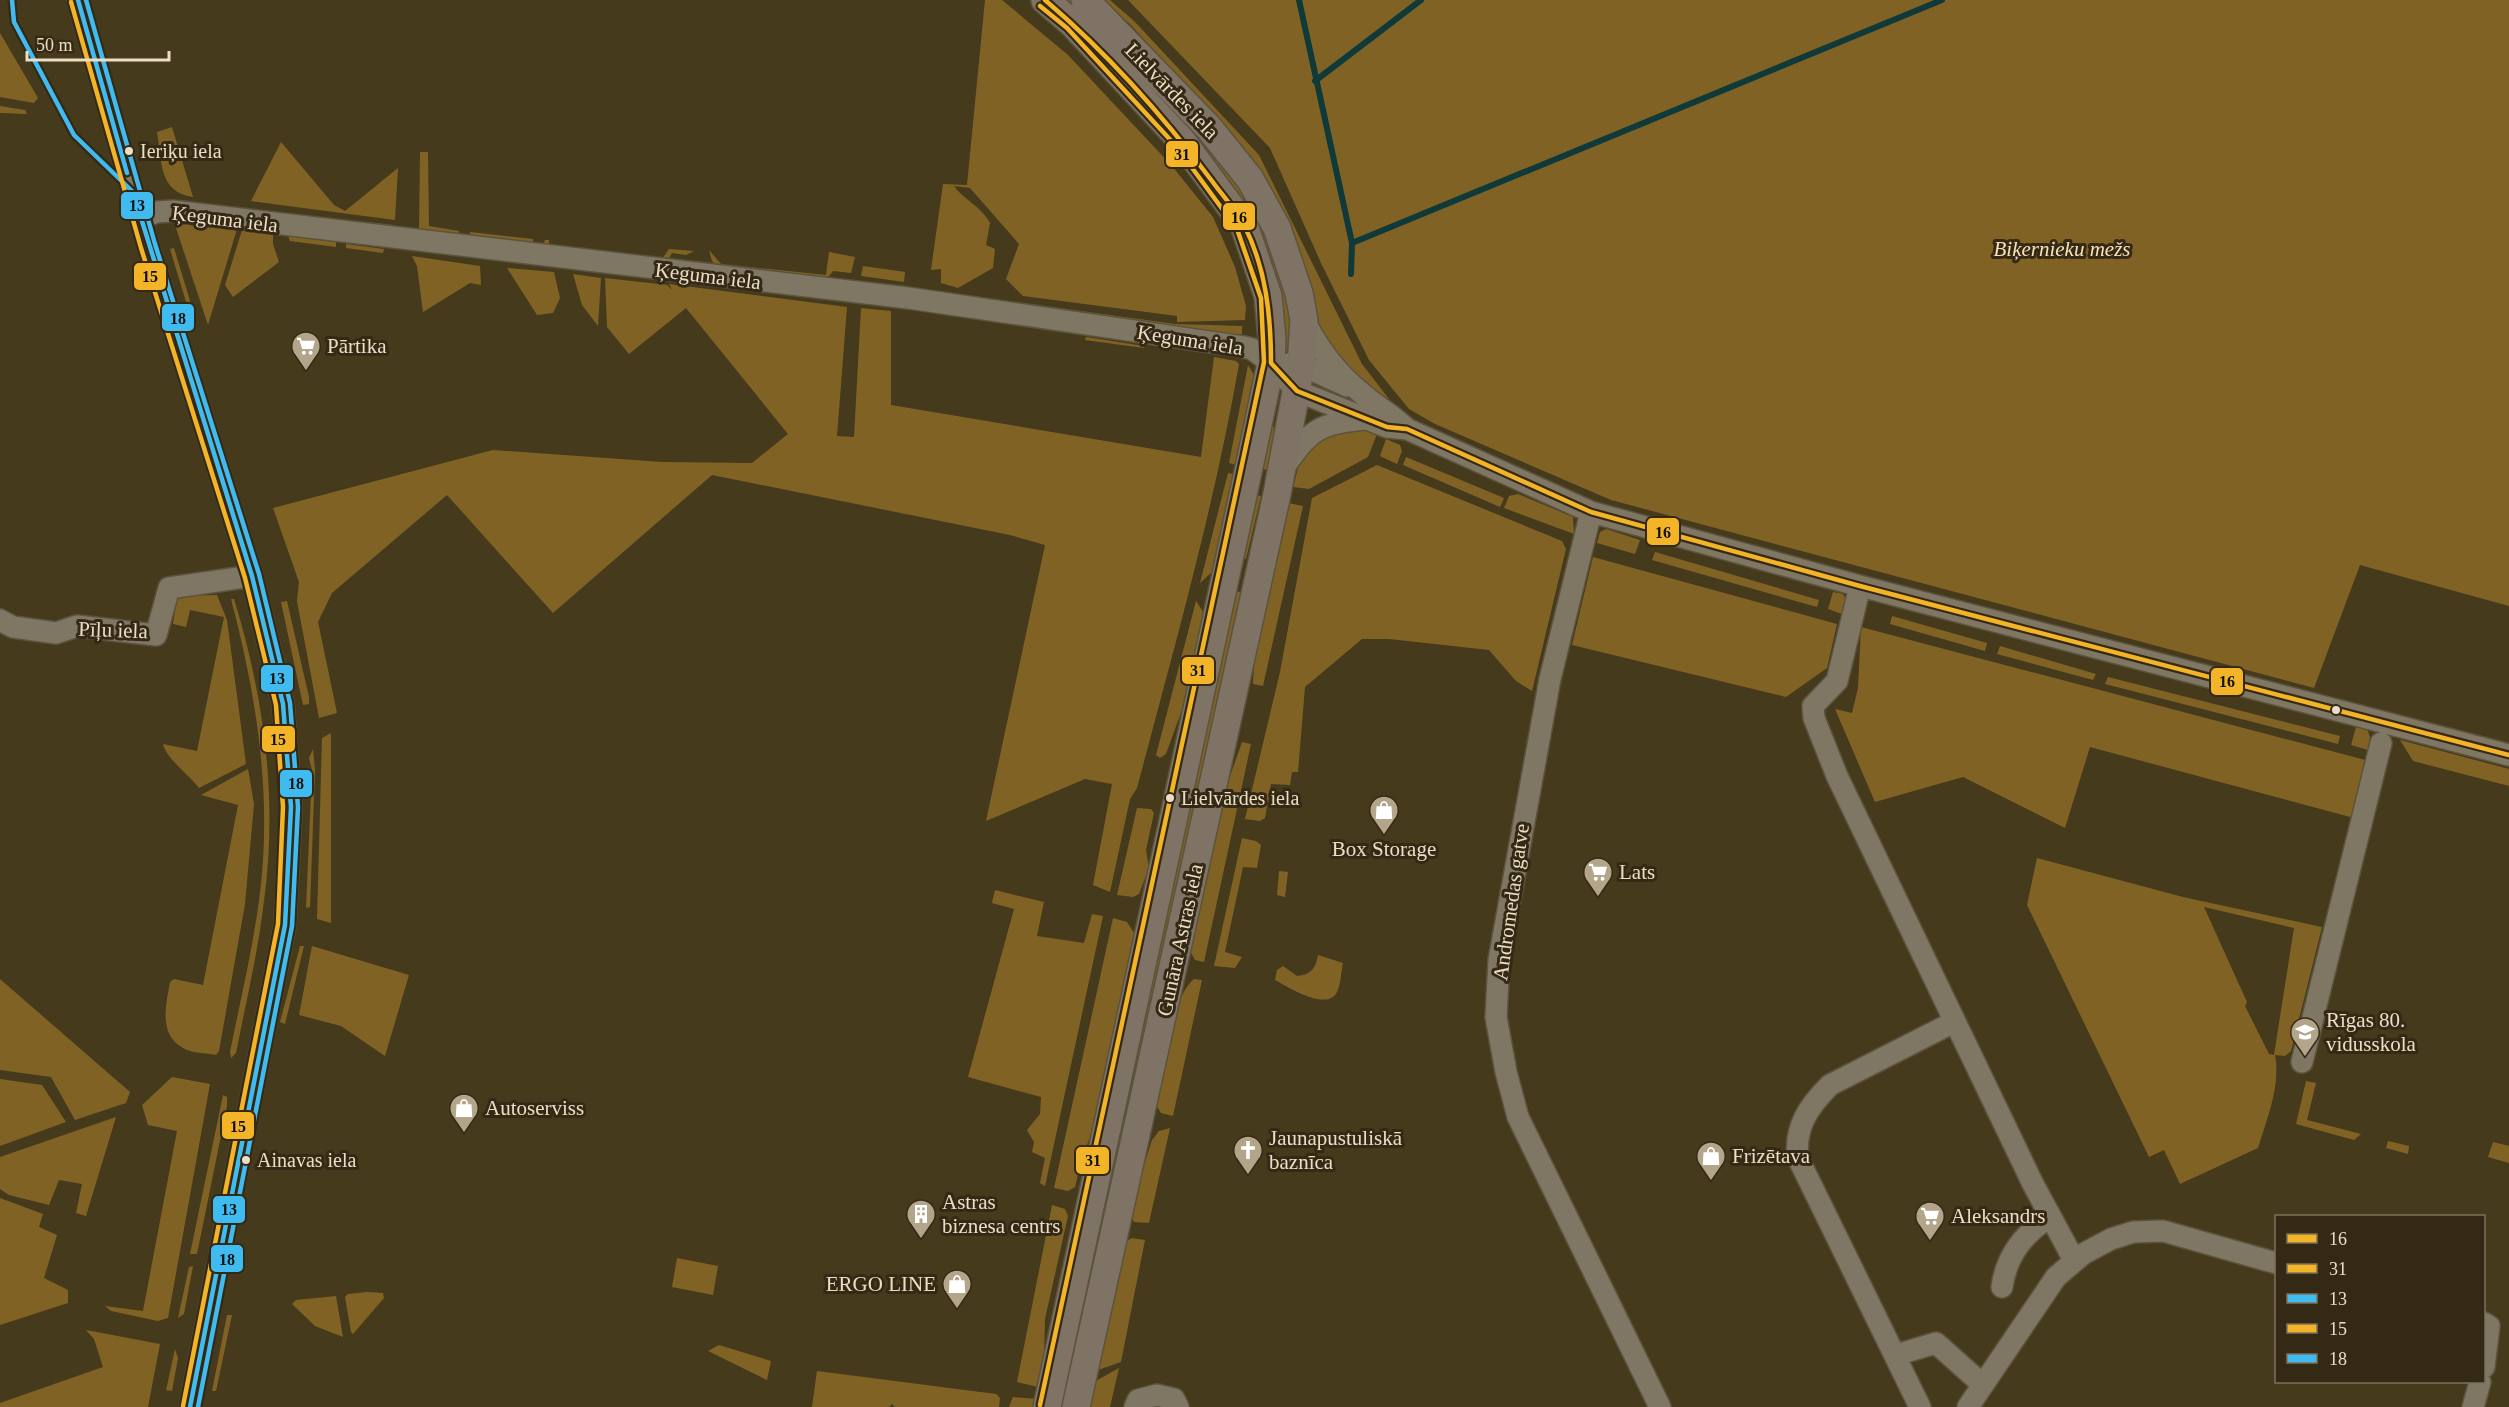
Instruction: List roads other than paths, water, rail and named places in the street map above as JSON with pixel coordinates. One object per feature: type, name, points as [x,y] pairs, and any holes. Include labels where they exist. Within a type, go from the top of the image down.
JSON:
[{"type":"main road","name":"Lielvārdes iela","points":[[1045,0],[1072,23],[1182,141],[1244,225],[1262,275],[1272,315],[1271,363]]},
{"type":"main road","name":"Lielvārdes iela","points":[[1085,0],[1209,128],[1250,179],[1277,228],[1299,293],[1304,320],[1299,378]]},
{"type":"main road","name":"Gunāra Astras iela","points":[[1047,1407],[1271,363]]},
{"type":"main road","name":"Gunāra Astras iela","points":[[1076,1407],[1258,578],[1299,378]]},
{"type":"main road","points":[[1227,571],[1258,578]]},
{"type":"street","points":[[78,0],[140,218],[252,576],[283,704],[291,807],[285,925],[190,1407]]},
{"type":"street","name":"Ķeguma iela","points":[[140,218],[157,212],[173,212],[908,298],[1244,347],[1252,349],[1271,363]]},
{"type":"street","name":"Lielvārdes iela","points":[[1304,320],[1321,352],[1360,393],[1388,410],[1407,429]]},
{"type":"street","name":"Lielvārdes iela","points":[[1271,363],[1367,418],[1387,427],[1407,429],[1591,512],[1860,586],[2509,754]]},
{"type":"street","points":[[1299,378],[1360,393]]},
{"type":"street","name":"Gunāra Astras iela","points":[[1281,471],[1300,444],[1317,428],[1336,422],[1367,418]]},
{"type":"street","name":"Andromedas gatve","points":[[1591,512],[1565,610],[1523,814],[1498,960],[1496,1017],[1506,1072],[1518,1117],[1660,1407]]},
{"type":"street","name":"Pīļu iela","points":[[4,626],[56,633],[78,626],[156,635],[169,588],[252,576]]},
{"type":"street","points":[[1860,586],[1837,681],[1813,706],[1814,718],[1837,776],[1954,1022],[2050,1217],[2074,1260]]},
{"type":"street","points":[[2302,1062],[2381,743]]},
{"type":"street","points":[[1920,1407],[1798,1158],[1796,1142],[1801,1123],[1814,1101],[1830,1085],[1954,1022]]},
{"type":"street","points":[[2002,1287],[2005,1267],[2024,1238],[2031,1229],[2050,1217]]},
{"type":"street","points":[[1968,1407],[2056,1277],[2074,1260],[2111,1239],[2133,1232],[2163,1231],[2275,1262]]},
{"type":"street","points":[[2485,1346],[2486,1325]]},
{"type":"street","points":[[1896,1355],[1936,1343],[1983,1385]]},
{"type":"street","points":[[2474,1407],[2480,1383]]},
{"type":"street","points":[[1135,1407],[1138,1400],[1157,1395],[1174,1399],[1178,1407]]},
{"type":"waterway","points":[[1299,0],[1352,243],[1351,274]]},
{"type":"waterway","points":[[1315,81],[1421,0]]},
{"type":"waterway","points":[[1352,243],[1942,0]]},
{"type":"place","name":"Ieriķu iela","points":[[129,151]]},
{"type":"place","name":"Pārtika","points":[[306,372]]},
{"type":"place","name":"Lielvārdes iela","points":[[1170,798]]},
{"type":"place","name":"Box Storage","points":[[1384,836]]},
{"type":"place","name":"Lats","points":[[1598,898]]},
{"type":"place","name":"Rīgas 80. vidusskola","points":[[2305,1058]]},
{"type":"place","name":"Autoserviss","points":[[464,1134]]},
{"type":"place","name":"Ainavas iela","points":[[246,1160]]},
{"type":"place","name":"Jaunapustuliskā baznīca","points":[[1248,1176]]},
{"type":"place","name":"Frizētava","points":[[1711,1182]]},
{"type":"place","name":"Astras biznesa centrs","points":[[921,1240]]},
{"type":"place","name":"Aleksandrs","points":[[1930,1242]]},
{"type":"place","name":"ERGO LINE","points":[[957,1310]]},
{"type":"park label","name":"Biķernieku mežs","points":[[2062,249]]}]
